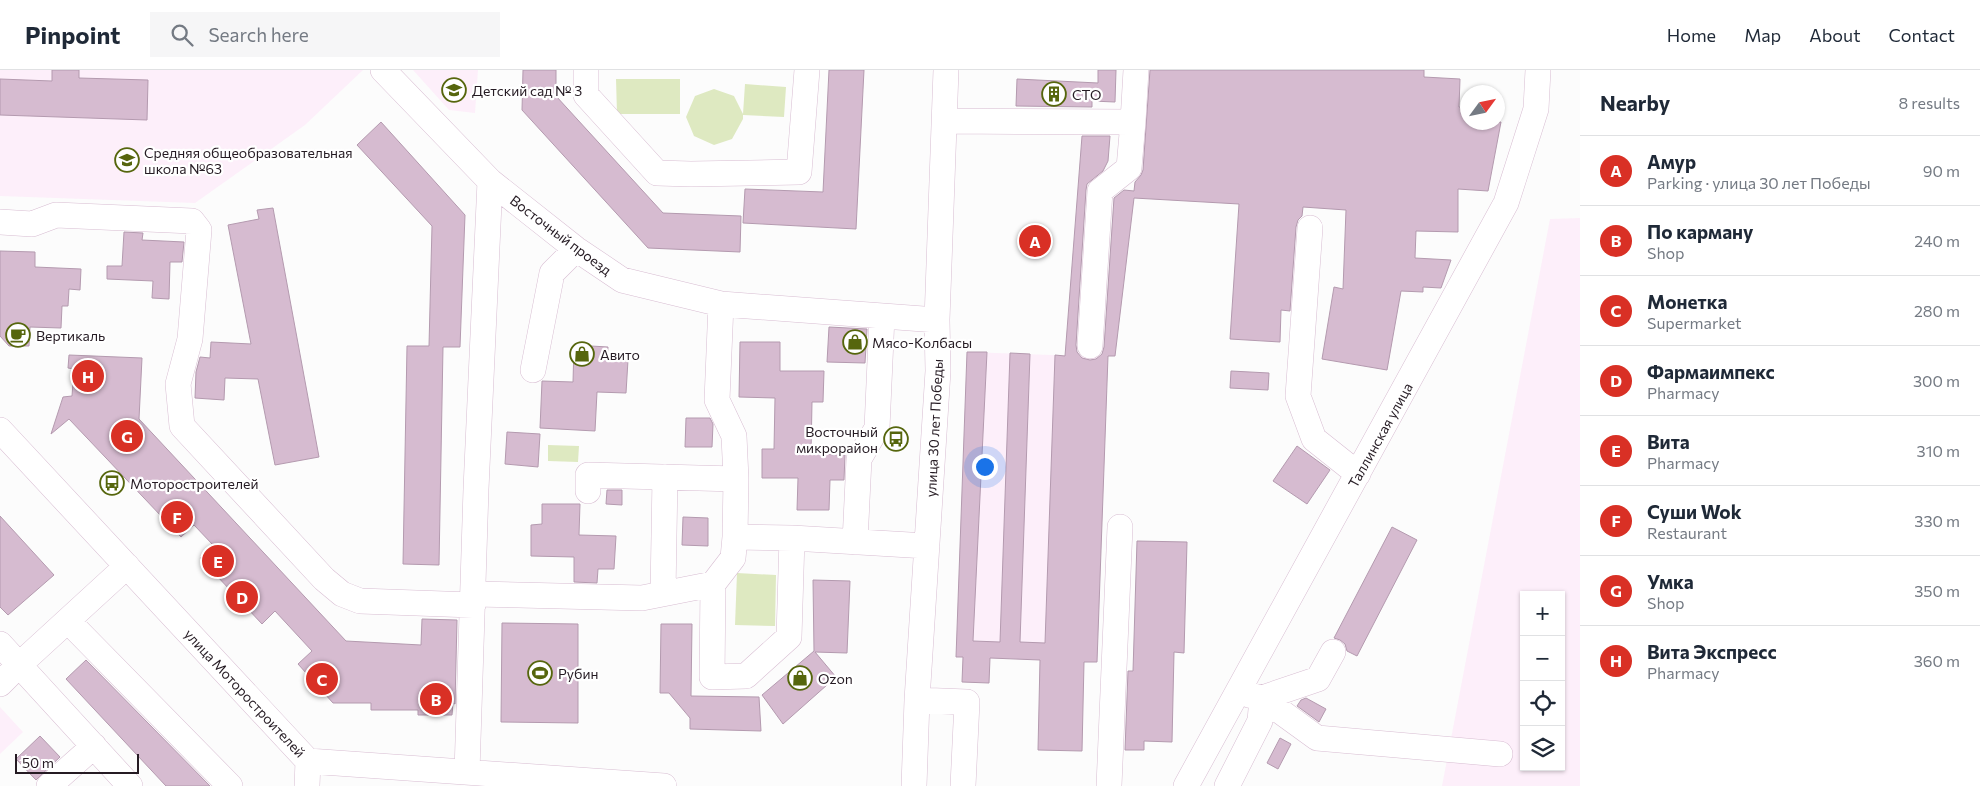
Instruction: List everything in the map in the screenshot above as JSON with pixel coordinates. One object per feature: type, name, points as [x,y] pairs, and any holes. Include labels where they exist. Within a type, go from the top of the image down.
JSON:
[{"type":"street","name":"Восточный проезд","points":[[382,70],[490,181],[576,249],[622,280],[721,304],[937,320]]},
{"type":"street","points":[[586,70],[586,95],[657,173],[690,174],[799,172],[807,70]]},
{"type":"street","name":"улица 30 лет Победы","points":[[914,786],[926,546],[938,380],[937,320],[946,70]]},
{"type":"street","points":[[1090,346],[1100,191],[1129,168],[1136,70]]},
{"type":"street","name":"Таллинская улица","points":[[1186,786],[1506,203],[1536,109],[1538,70]]},
{"type":"street","points":[[945,121],[1133,122]]},
{"type":"street","points":[[467,772],[476,479],[490,181]]},
{"type":"street","points":[[0,222],[32,224],[56,215],[192,221],[200,230],[190,339],[178,384],[182,426],[324,578],[342,594],[360,601],[642,598],[712,584]]},
{"type":"street","points":[[1310,228],[1298,396],[1314,439],[1358,474]]},
{"type":"street","points":[[533,370],[552,273],[576,249]]},
{"type":"street","points":[[721,304],[718,400],[734,436],[736,479],[735,538],[733,558],[712,584],[712,677],[746,676],[789,638],[792,538]]},
{"type":"street","points":[[855,542],[859,459],[877,428],[882,316]]},
{"type":"street","name":"улица Моторостроителей","points":[[0,430],[308,761],[467,772],[534,782],[653,786]]},
{"type":"street","points":[[588,492],[588,475],[736,479]]},
{"type":"street","points":[[663,593],[665,477]]},
{"type":"street","points":[[1109,786],[1120,527]]},
{"type":"street","points":[[735,538],[792,538],[926,546]]},
{"type":"street","points":[[0,684],[19,664],[127,566]]},
{"type":"street","points":[[68,621],[230,786]]},
{"type":"street","points":[[0,644],[130,786]]},
{"type":"street","points":[[1262,698],[1318,679],[1333,652]]},
{"type":"street","points":[[1237,692],[1262,698],[1317,738],[1500,754]]},
{"type":"street","points":[[1227,786],[1260,721],[1262,698]]},
{"type":"street","points":[[917,700],[967,702],[963,786]]},
{"type":"street","points":[[49,786],[94,746]]},
{"type":"street","points":[[307,786],[308,761]]},
{"type":"shaded area","name":"Средняя общеобразовательная школа №63","points":[[0,70],[363,70],[305,125],[195,203],[0,196]]},
{"type":"shaded area","name":"Детский сад № 3","points":[[413,70],[478,70],[475,113],[449,110]]},
{"type":"shaded area","points":[[1580,218],[1580,786],[1442,786],[1550,219]]},
{"type":"shaded area","points":[[967,352],[1108,357],[1097,662],[956,657]]},
{"type":"shaded area","points":[[0,707],[23,732],[0,754]]},
{"type":"green space","points":[[616,79],[680,79],[680,114],[617,114]]},
{"type":"green space","points":[[745,84],[786,87],[784,117],[743,115],[743,119],[732,139],[714,145],[694,136],[686,117],[695,96],[714,89],[734,96],[743,114]]},
{"type":"green space","points":[[548,445],[579,446],[578,462],[548,461]]},
{"type":"green space","points":[[737,573],[776,575],[775,626],[735,625]]},
{"type":"building","points":[[52,70],[79,70],[79,78],[148,80],[147,120],[0,115],[0,79],[52,81]]},
{"type":"building","points":[[523,70],[556,70],[556,96],[663,213],[741,216],[740,252],[648,248],[522,110]]},
{"type":"building","points":[[829,70],[864,70],[856,229],[743,223],[745,189],[823,192]]},
{"type":"building","name":"СТО","points":[[1098,70],[1116,70],[1115,102],[1092,101],[1092,107],[1016,106],[1017,79],[1098,83]]},
{"type":"building","points":[[1150,70],[1424,70],[1424,77],[1460,79],[1460,130],[1499,130],[1488,191],[1458,189],[1458,232],[1416,231],[1415,258],[1451,260],[1441,288],[1423,287],[1423,292],[1401,291],[1387,370],[1322,359],[1334,287],[1343,289],[1346,210],[1303,207],[1302,216],[1298,220],[1296,227],[1290,311],[1281,310],[1280,342],[1230,339],[1239,204],[1134,198],[1115,356],[1108,356],[1097,662],[1084,662],[1082,751],[1038,750],[1040,660],[990,658],[989,683],[962,682],[963,657],[956,657],[967,352],[987,352],[973,641],[1000,642],[1010,353],[1030,354],[1020,642],[1045,643],[1055,355],[1065,356],[1082,136],[1110,136],[1108,161],[1103,171],[1087,184],[1086,190],[1076,345],[1077,352],[1082,358],[1096,359],[1102,354],[1104,347],[1114,198],[1124,190],[1134,191],[1135,182],[1143,170]]},
{"type":"building","points":[[381,122],[465,215],[460,347],[443,347],[439,565],[403,564],[407,346],[429,346],[432,226],[357,145]]},
{"type":"building","points":[[273,208],[319,457],[275,465],[258,379],[225,378],[224,400],[195,398],[196,372],[200,357],[210,358],[211,342],[251,344],[228,225],[259,219],[257,210]]},
{"type":"building","points":[[124,232],[143,233],[142,240],[184,242],[182,262],[170,262],[169,299],[152,298],[153,281],[107,279],[107,266],[122,266]]},
{"type":"building","points":[[0,251],[35,252],[35,267],[81,269],[80,290],[69,289],[68,306],[62,306],[61,328],[30,327],[29,346],[9,346],[0,336]]},
{"type":"building","points":[[829,327],[867,329],[865,363],[827,362]]},
{"type":"building","points":[[740,342],[780,342],[780,371],[824,371],[823,402],[812,402],[811,454],[845,455],[844,480],[830,480],[829,510],[797,510],[798,478],[762,478],[762,449],[774,449],[775,398],[739,397]]},
{"type":"building","points":[[574,345],[608,347],[607,360],[628,360],[626,393],[597,392],[595,431],[540,428],[542,381],[573,382]]},
{"type":"building","points":[[69,355],[142,358],[139,419],[346,641],[421,645],[422,619],[457,620],[455,704],[453,703],[452,715],[418,715],[418,710],[371,710],[371,703],[333,703],[298,664],[312,651],[275,611],[262,624],[200,558],[213,545],[194,525],[181,537],[69,419],[51,434],[63,397],[72,396],[74,369],[68,368]]},
{"type":"building","points":[[1231,371],[1269,373],[1268,390],[1230,388]]},
{"type":"building","points":[[686,418],[710,418],[713,424],[712,447],[685,447]]},
{"type":"building","points":[[507,432],[540,434],[538,467],[505,464]]},
{"type":"building","points":[[1297,446],[1330,470],[1307,504],[1273,481]]},
{"type":"building","points":[[607,490],[622,490],[622,505],[606,504]]},
{"type":"building","points":[[542,504],[580,504],[579,535],[616,536],[614,569],[598,569],[597,583],[574,582],[574,557],[531,556],[531,525],[542,524]]},
{"type":"building","points":[[0,516],[54,575],[8,615],[0,607]]},
{"type":"building","points":[[683,517],[708,518],[708,546],[682,545]]},
{"type":"building","points":[[1392,527],[1417,540],[1357,656],[1347,651],[1345,644],[1334,638]]},
{"type":"building","points":[[1137,541],[1187,542],[1184,653],[1174,652],[1172,742],[1144,741],[1144,750],[1125,750],[1128,671],[1133,671]]},
{"type":"building","points":[[813,580],[850,581],[847,653],[815,652],[836,677],[783,724],[762,695],[814,651]]},
{"type":"building","name":"Рубин","points":[[502,623],[578,624],[578,723],[501,722]]},
{"type":"building","points":[[661,624],[692,624],[691,696],[759,697],[761,731],[690,729],[690,718],[669,693],[660,693]]},
{"type":"building","points":[[86,660],[210,786],[166,786],[66,679]]},
{"type":"building","points":[[1306,698],[1326,709],[1319,722],[1297,706],[1301,700]]},
{"type":"building","points":[[40,736],[60,757],[36,780],[16,759]]},
{"type":"building","points":[[1280,738],[1291,744],[1278,769],[1267,763]]},
{"type":"place","name":"Детский сад № 3","points":[[454,90]]},
{"type":"place","name":"СТО","points":[[1054,94]]},
{"type":"place","name":"Средняя общеобразовательная школа №63","points":[[127,160]]},
{"type":"place","name":"Амур","points":[[1035,241]]},
{"type":"place","name":"Вертикаль","points":[[18,335]]},
{"type":"place","name":"Мясо-Колбасы","points":[[855,342]]},
{"type":"place","name":"Авито","points":[[582,354]]},
{"type":"place","name":"Вита Экспресс","points":[[88,376]]},
{"type":"place","name":"Умка","points":[[127,436]]},
{"type":"place","name":"Восточный микрорайон","points":[[896,439]]},
{"type":"place","name":"Моторостроителей","points":[[112,483]]},
{"type":"place","name":"Суши Wok","points":[[177,517]]},
{"type":"place","name":"Вита","points":[[218,561]]},
{"type":"place","name":"Фармаимпекс","points":[[242,597]]},
{"type":"place","name":"Рубин","points":[[540,673]]},
{"type":"place","name":"Ozon","points":[[800,678]]},
{"type":"place","name":"Монетка","points":[[322,679]]},
{"type":"place","name":"По карману","points":[[436,699]]}]
